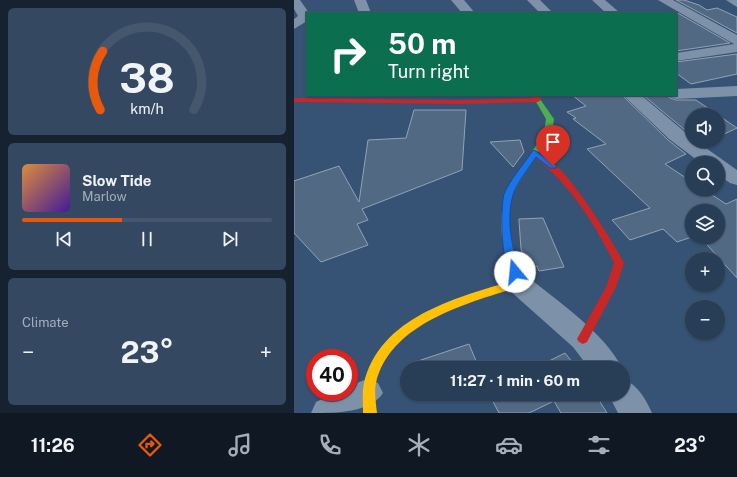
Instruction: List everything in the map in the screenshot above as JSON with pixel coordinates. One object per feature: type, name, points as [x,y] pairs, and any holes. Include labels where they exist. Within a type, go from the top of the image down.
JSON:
[{"type":"street","points":[[294,0],[305,17],[294,25]]},
{"type":"street","points":[[360,0],[365,12]]},
{"type":"street","points":[[457,0],[468,12]]},
{"type":"street","points":[[533,0],[546,12]]},
{"type":"street","points":[[598,0],[613,12]]},
{"type":"street","points":[[664,0],[737,41]]},
{"type":"street","points":[[732,0],[737,3]]},
{"type":"street","points":[[677,57],[737,48]]},
{"type":"street","points":[[677,94],[737,91]]},
{"type":"street","points":[[632,96],[676,135],[704,156]]},
{"type":"street","points":[[305,98],[461,102],[536,98],[550,119],[551,126],[548,134],[534,153],[509,194],[506,221],[508,249],[518,283],[583,339],[601,361]]},
{"type":"street","points":[[534,153],[546,160],[560,173],[611,245],[620,263],[611,287],[583,339]]},
{"type":"street","points":[[725,171],[737,179]]},
{"type":"street","points":[[327,413],[369,403],[375,362],[384,348],[397,334],[428,315],[518,283]]},
{"type":"street","points":[[628,401],[636,413]]},
{"type":"building","points":[[676,0],[684,0],[699,5],[707,10],[717,8],[737,17],[737,33]]},
{"type":"building","points":[[677,13],[730,43],[677,51]]},
{"type":"building","points":[[737,54],[737,74],[691,84],[677,74],[677,62]]},
{"type":"building","points":[[573,96],[623,96],[668,140],[686,154],[665,164],[685,177],[685,196],[714,196],[726,204],[737,199],[737,278],[725,265],[725,252],[714,252],[706,244],[725,244],[725,204],[685,204],[685,239],[677,242],[663,229],[630,240],[612,220],[650,208],[587,149],[606,144],[573,119],[576,118],[567,112],[586,106]]},
{"type":"building","points":[[644,96],[667,96],[676,100],[696,100],[708,108],[685,108],[685,130]]},
{"type":"building","points":[[414,110],[466,110],[462,170],[362,209],[368,220],[357,224],[368,245],[321,262],[294,233],[294,181],[339,166],[359,202],[368,140],[406,138]]},
{"type":"building","points":[[725,120],[737,128],[725,134]]},
{"type":"building","points":[[520,140],[524,152],[513,167],[490,142]]},
{"type":"building","points":[[543,218],[564,267],[539,271],[537,266],[528,268],[521,249],[519,219]]},
{"type":"building","points":[[469,344],[476,361],[418,361]]},
{"type":"building","points":[[565,353],[571,361],[549,361]]},
{"type":"building","points":[[493,401],[554,401],[529,413],[499,413]]},
{"type":"building","points":[[554,401],[599,401],[607,413],[561,413]]},
{"type":"traffic: fast","points":[[519,176],[548,134],[550,119],[538,100]]},
{"type":"traffic: slow","points":[[370,413],[370,384],[378,359],[394,339],[415,323],[440,310],[518,283],[510,251],[506,229],[506,217],[509,195],[519,176]]},
{"type":"traffic: jam","points":[[294,100],[461,102],[538,100],[535,96]]},
{"type":"traffic: jam","points":[[535,153],[547,162],[571,187],[594,219],[619,263],[611,287],[583,339]]},
{"type":"route","points":[[515,272],[508,249],[506,221],[509,194],[534,153],[553,166]]}]
